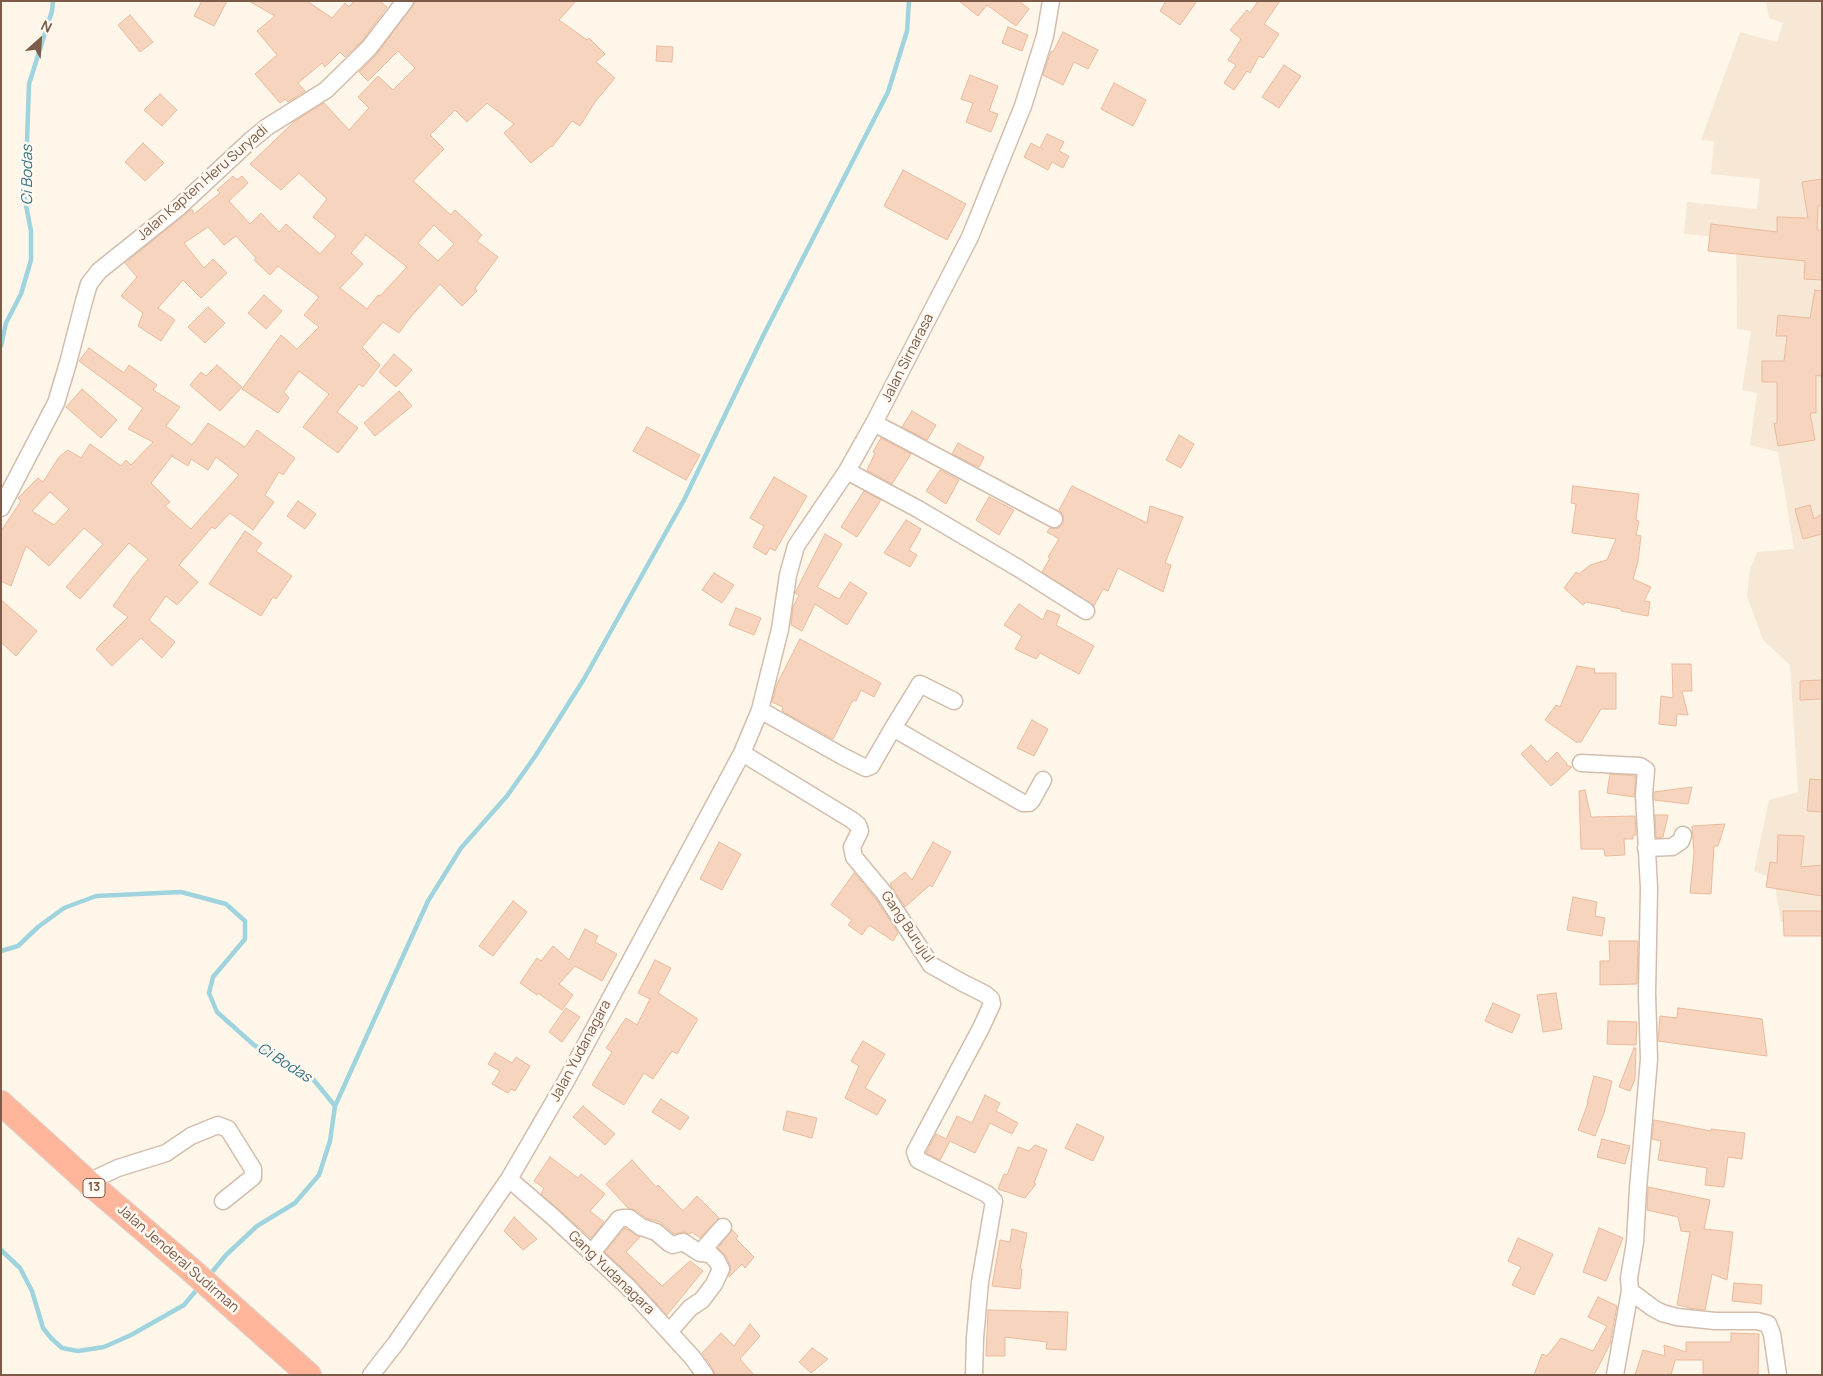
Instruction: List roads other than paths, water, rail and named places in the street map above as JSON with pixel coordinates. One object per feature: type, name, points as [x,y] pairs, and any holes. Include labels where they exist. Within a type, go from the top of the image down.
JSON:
[{"type":"highway","name":"Jalan Jenderal Sudirman","points":[[1,1104],[310,1375]]},
{"type":"street","name":"Jalan Kapten Heru Suryadi","points":[[1,508],[56,403],[89,284],[99,271],[179,207],[250,140],[267,127],[326,90],[369,48],[405,1]]},
{"type":"street","name":"Jalan Sirnarasa","points":[[760,710],[780,628],[788,575],[796,546],[847,471],[874,423],[970,236],[1023,106],[1045,36],[1051,1]]},
{"type":"street","points":[[874,423],[1054,519]]},
{"type":"street","points":[[847,471],[926,514],[1018,568],[1086,611]]},
{"type":"street","points":[[760,710],[867,768],[871,766],[920,684],[954,701]]},
{"type":"street","name":"Jalan Yudanagara","points":[[371,1375],[396,1343],[509,1179],[566,1080],[742,754],[760,710]]},
{"type":"street","points":[[893,728],[1023,804],[1029,803],[1032,800],[1043,780]]},
{"type":"street","name":"Gang Burujul","points":[[742,754],[858,825],[860,831],[852,847],[854,857],[884,893],[931,965],[990,998],[992,1004],[982,1028],[915,1152],[918,1160],[987,1194],[994,1201],[980,1282],[974,1375]]},
{"type":"street","points":[[1581,763],[1640,766],[1646,770],[1644,795],[1649,888],[1647,994],[1649,1059],[1635,1242],[1629,1278],[1630,1290],[1615,1375]]},
{"type":"street","points":[[1646,848],[1672,847],[1681,841],[1683,836]]},
{"type":"street","points":[[88,1182],[118,1168],[166,1153],[191,1136],[218,1125],[228,1129],[253,1170],[253,1177],[223,1201]]},
{"type":"street","name":"Gang Yudanagara","points":[[509,1179],[627,1286],[705,1375]]},
{"type":"street","points":[[591,1254],[619,1219],[623,1218],[628,1218],[641,1227],[656,1232],[673,1245],[683,1242],[700,1253],[710,1254],[717,1261],[721,1269],[714,1284],[702,1300],[690,1308],[669,1332]]},
{"type":"street","points":[[700,1253],[723,1227]]},
{"type":"street","points":[[1630,1290],[1653,1308],[1662,1313],[1677,1317],[1715,1321],[1757,1321],[1768,1324],[1772,1334],[1778,1375]]},
{"type":"waterway","name":"Ci Bodas","points":[[1,346],[6,323],[21,294],[31,260],[31,231],[25,200],[29,84],[52,11],[53,1]]},
{"type":"waterway","points":[[335,1106],[428,901],[461,848],[507,796],[536,755],[584,679],[684,500],[763,336],[888,92],[907,31],[909,1]]},
{"type":"waterway","name":"Ci Bodas","points":[[1,951],[18,946],[38,927],[64,908],[96,896],[181,892],[226,904],[245,921],[245,939],[213,977],[209,993],[217,1012],[254,1045],[313,1079],[335,1106],[330,1141],[319,1175],[295,1203],[257,1226],[226,1255],[208,1277]]},
{"type":"waterway","name":"Ci Bodas","points":[[1,1250],[20,1268],[32,1291],[43,1328],[62,1348],[78,1351],[104,1347],[131,1335],[184,1305],[199,1287]]}]
